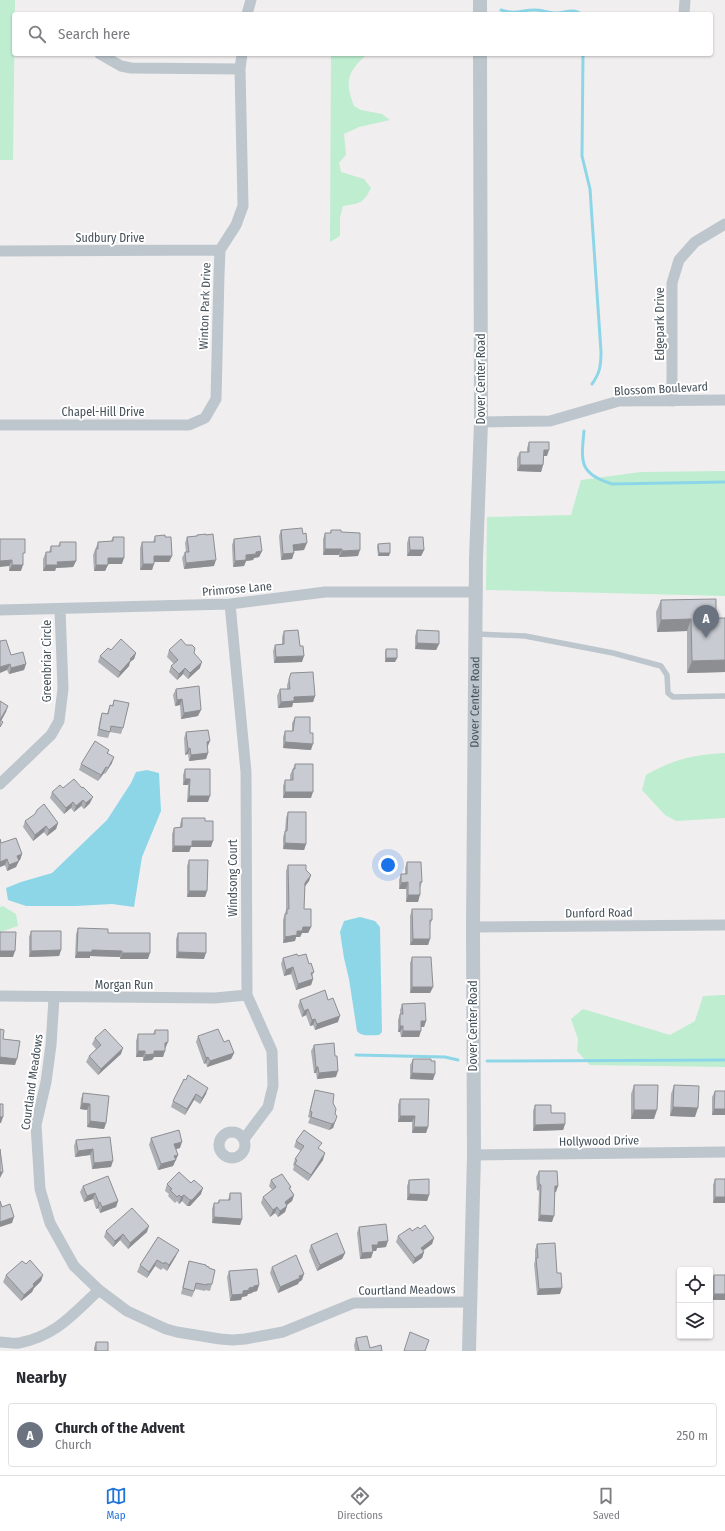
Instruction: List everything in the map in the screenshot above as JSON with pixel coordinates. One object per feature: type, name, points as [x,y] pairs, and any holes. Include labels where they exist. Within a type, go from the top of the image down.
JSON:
[{"type":"street","points":[[247,12],[250,0]]},
{"type":"street","points":[[480,0],[480,12]]},
{"type":"street","points":[[684,12],[685,0]]},
{"type":"street","points":[[104,56],[121,66],[131,68],[240,68]]},
{"type":"street","name":"Winton Park Drive","points":[[205,418],[216,399],[220,250],[236,225],[243,206],[240,68],[242,56]]},
{"type":"street","name":"Dover Center Road","points":[[469,1351],[469,1302],[474,1155],[473,928],[476,559],[481,422],[480,56]]},
{"type":"street","name":"Edgepark Drive","points":[[672,401],[672,283],[679,260],[695,242],[725,224]]},
{"type":"street","name":"Sudbury Drive","points":[[0,251],[220,250]]},
{"type":"street","name":"Blossom Boulevard","points":[[481,422],[550,421],[619,402],[725,400]]},
{"type":"street","name":"Chapel-Hill Drive","points":[[0,425],[189,425],[205,418]]},
{"type":"street","name":"Primrose Lane","points":[[0,610],[230,604],[326,592],[476,592]]},
{"type":"street","name":"Windsong Court","points":[[230,604],[246,772],[247,994],[272,1051],[273,1086],[268,1107],[244,1139]]},
{"type":"street","name":"Greenbriar Circle","points":[[0,784],[52,735],[59,722],[63,689],[60,609]]},
{"type":"street","name":"Dunford Road","points":[[473,928],[725,924]]},
{"type":"street","name":"Morgan Run","points":[[0,996],[54,998],[216,998],[247,994]]},
{"type":"street","name":"Courtland Meadows","points":[[54,998],[46,1082],[36,1125],[40,1189],[50,1223],[74,1266],[99,1290],[126,1311],[166,1329],[189,1335],[226,1340],[245,1339],[283,1332],[354,1303],[469,1302]]},
{"type":"street","name":"Hollywood Drive","points":[[474,1155],[725,1152]]},
{"type":"street","points":[[0,1342],[18,1343],[46,1334],[63,1324],[99,1290]]},
{"type":"lane","points":[[476,634],[525,636],[613,653],[661,666],[667,675],[668,693],[673,697],[725,696]]},
{"type":"green space","points":[[0,0],[15,0],[15,12],[12,12],[12,56],[14,56],[13,160],[0,160]]},
{"type":"green space","points":[[331,56],[365,56],[356,66],[350,77],[349,89],[354,106],[361,110],[382,114],[390,120],[359,127],[344,134],[346,155],[339,163],[341,172],[364,179],[371,188],[366,197],[360,202],[343,206],[340,217],[340,236],[330,242]]},
{"type":"green space","points":[[725,471],[725,596],[486,590],[487,517],[571,515],[581,480],[641,472]]},
{"type":"green space","points":[[725,753],[725,818],[676,821],[665,815],[642,790],[646,775],[666,765],[693,757]]},
{"type":"green space","points":[[3,906],[16,914],[18,926],[0,932],[0,907]]},
{"type":"green space","points":[[725,995],[725,1067],[590,1065],[577,1051],[578,1039],[571,1019],[583,1009],[670,1035],[695,1021],[703,996]]},
{"type":"water","points":[[147,770],[159,773],[161,811],[142,857],[134,907],[112,904],[26,906],[8,900],[6,888],[52,873],[107,820],[131,783],[136,772]]},
{"type":"water","points":[[360,917],[375,921],[380,927],[382,1032],[379,1035],[364,1035],[357,1031],[349,979],[344,958],[340,932],[344,921]]},
{"type":"building","points":[[529,442],[549,442],[549,450],[544,450],[543,465],[520,465],[520,452],[529,452]]},
{"type":"building","points":[[302,528],[303,534],[306,533],[307,543],[293,545],[294,553],[283,554],[281,530]]},
{"type":"building","points":[[331,530],[360,533],[360,550],[342,551],[342,549],[325,549],[325,533],[331,533]]},
{"type":"building","points":[[213,534],[216,560],[186,563],[185,552],[189,552],[187,537]]},
{"type":"building","points":[[165,535],[165,537],[171,537],[172,556],[154,556],[154,564],[143,564],[142,542],[155,542],[155,536]]},
{"type":"building","points":[[260,536],[262,551],[256,552],[256,554],[246,555],[246,560],[235,561],[234,539]]},
{"type":"building","points":[[113,537],[124,537],[124,558],[108,558],[108,565],[96,565],[96,549],[98,549],[98,542],[113,541]]},
{"type":"building","points":[[409,537],[423,537],[424,550],[410,550]]},
{"type":"building","points":[[0,539],[25,539],[23,565],[12,565],[12,560],[0,561]]},
{"type":"building","points":[[60,542],[76,542],[76,561],[57,562],[58,565],[46,565],[46,552],[51,552],[51,546],[60,546]]},
{"type":"building","points":[[390,543],[390,553],[379,553],[378,544]]},
{"type":"building","points":[[716,599],[716,618],[725,618],[725,660],[692,661],[691,619],[661,620],[661,600]]},
{"type":"building","points":[[298,630],[300,646],[303,646],[304,656],[276,657],[275,645],[284,644],[284,631]]},
{"type":"building","points":[[417,630],[439,631],[439,644],[417,643]]},
{"type":"building","points":[[121,639],[136,653],[120,672],[100,656],[108,648],[111,650]]},
{"type":"building","points":[[181,639],[186,645],[192,645],[195,648],[194,653],[202,662],[190,673],[185,668],[179,674],[171,666],[178,660],[169,650]]},
{"type":"building","points":[[6,640],[11,655],[23,652],[26,664],[11,668],[10,664],[0,667],[0,641]]},
{"type":"building","points":[[386,649],[397,649],[397,658],[386,658]]},
{"type":"building","points":[[313,672],[315,696],[294,697],[294,701],[281,702],[280,689],[290,689],[289,679],[291,673]]},
{"type":"building","points":[[199,686],[201,710],[184,713],[182,699],[177,700],[176,689]]},
{"type":"building","points":[[114,700],[129,703],[123,728],[111,726],[110,732],[99,729],[102,713],[108,714],[110,705],[113,706]]},
{"type":"building","points":[[0,701],[8,706],[0,720]]},
{"type":"building","points":[[295,717],[310,717],[310,733],[313,733],[313,744],[285,742],[285,731],[293,731]]},
{"type":"building","points":[[0,720],[3,722],[0,727]]},
{"type":"building","points":[[208,730],[210,741],[207,742],[208,753],[191,755],[190,748],[188,749],[186,732]]},
{"type":"building","points":[[95,741],[109,750],[107,753],[114,757],[108,768],[106,767],[101,775],[81,764]]},
{"type":"building","points":[[295,764],[313,764],[313,792],[285,792],[285,780],[293,780],[293,769],[295,769]]},
{"type":"building","points":[[185,769],[210,769],[210,796],[189,796],[190,779],[185,779]]},
{"type":"building","points":[[74,779],[93,797],[86,803],[83,800],[76,806],[73,802],[66,808],[52,792],[60,785],[63,788]]},
{"type":"building","points":[[44,804],[58,823],[49,830],[46,826],[35,835],[25,821],[35,814]]},
{"type":"building","points":[[288,812],[306,812],[306,844],[285,843]]},
{"type":"building","points":[[182,818],[205,818],[205,821],[213,821],[213,841],[192,841],[192,846],[174,846],[174,828],[182,827]]},
{"type":"building","points":[[16,838],[22,854],[17,856],[19,861],[9,865],[7,859],[0,862],[0,839],[1,843]]},
{"type":"building","points":[[189,860],[208,860],[207,891],[189,891]]},
{"type":"building","points":[[407,862],[421,862],[422,882],[420,882],[420,895],[408,895],[408,882],[401,883],[401,874],[407,874]]},
{"type":"building","points":[[288,865],[306,865],[306,870],[311,875],[305,883],[304,909],[311,909],[311,927],[303,927],[302,931],[297,931],[297,935],[285,937],[285,914],[287,914],[287,909],[289,909]]},
{"type":"building","points":[[412,909],[432,909],[432,920],[430,920],[430,939],[413,939]]},
{"type":"building","points":[[78,928],[108,929],[108,933],[150,933],[150,953],[122,953],[122,951],[92,950],[92,952],[77,952]]},
{"type":"building","points":[[31,931],[61,931],[61,950],[31,951]]},
{"type":"building","points":[[0,932],[16,932],[15,951],[0,951]]},
{"type":"building","points":[[178,933],[206,933],[206,953],[178,952]]},
{"type":"building","points":[[297,954],[298,956],[306,954],[309,964],[311,963],[314,972],[311,973],[313,979],[298,984],[293,967],[286,970],[283,958]]},
{"type":"building","points":[[412,957],[431,957],[433,987],[412,987]]},
{"type":"building","points":[[325,990],[328,1000],[333,998],[340,1016],[317,1024],[315,1019],[312,1020],[308,1009],[304,1011],[300,1000]]},
{"type":"building","points":[[425,1003],[426,1021],[421,1021],[421,1031],[403,1031],[403,1026],[400,1026],[400,1014],[403,1014],[402,1004]]},
{"type":"building","points":[[0,1029],[4,1030],[3,1039],[20,1041],[17,1059],[0,1057]]},
{"type":"building","points":[[105,1029],[123,1048],[101,1069],[89,1056],[101,1045],[95,1038]]},
{"type":"building","points":[[218,1029],[224,1042],[229,1040],[234,1053],[210,1061],[208,1057],[206,1058],[198,1036]]},
{"type":"building","points":[[155,1030],[168,1030],[168,1042],[165,1043],[165,1051],[154,1051],[154,1054],[145,1055],[145,1051],[138,1051],[138,1034],[155,1034]]},
{"type":"building","points":[[334,1043],[338,1071],[319,1073],[318,1067],[316,1067],[314,1045]]},
{"type":"building","points":[[413,1059],[431,1059],[431,1061],[435,1061],[435,1074],[412,1073]]},
{"type":"building","points":[[188,1075],[208,1088],[202,1098],[196,1094],[187,1109],[173,1101],[184,1079],[186,1080]]},
{"type":"building","points":[[634,1085],[658,1085],[657,1110],[634,1110]]},
{"type":"building","points":[[674,1085],[699,1086],[698,1108],[673,1107]]},
{"type":"building","points":[[315,1090],[334,1094],[333,1103],[336,1109],[335,1114],[337,1116],[335,1122],[332,1124],[311,1117],[312,1112],[310,1111]]},
{"type":"building","points":[[715,1091],[725,1091],[725,1109],[714,1109]]},
{"type":"building","points":[[83,1093],[109,1096],[106,1123],[90,1121],[90,1104],[82,1103]]},
{"type":"building","points":[[400,1099],[429,1099],[428,1127],[414,1127],[415,1116],[400,1116]]},
{"type":"building","points":[[0,1104],[3,1104],[3,1117],[0,1117]]},
{"type":"building","points":[[535,1105],[551,1105],[551,1113],[565,1113],[565,1124],[535,1125]]},
{"type":"building","points":[[179,1130],[182,1142],[174,1144],[178,1155],[174,1156],[176,1160],[161,1164],[151,1138]]},
{"type":"building","points":[[304,1130],[322,1143],[318,1148],[325,1153],[311,1175],[295,1164],[297,1160],[295,1159],[304,1146],[296,1141]]},
{"type":"building","points":[[110,1137],[113,1161],[94,1163],[93,1149],[78,1151],[76,1140]]},
{"type":"building","points":[[0,1149],[3,1172],[0,1172]]},
{"type":"building","points":[[539,1171],[557,1171],[558,1186],[555,1186],[554,1216],[540,1215],[541,1186],[539,1184]]},
{"type":"building","points":[[179,1172],[191,1183],[194,1180],[203,1188],[192,1200],[184,1195],[181,1197],[179,1195],[177,1197],[170,1190],[172,1189],[167,1184]]},
{"type":"building","points":[[282,1174],[291,1187],[289,1188],[294,1195],[285,1202],[287,1206],[280,1211],[277,1207],[273,1210],[263,1197],[276,1187],[271,1180]]},
{"type":"building","points":[[108,1176],[118,1201],[102,1207],[95,1193],[87,1196],[83,1186]]},
{"type":"building","points":[[429,1179],[429,1195],[409,1194],[409,1180]]},
{"type":"building","points":[[715,1179],[725,1179],[725,1197],[715,1197]]},
{"type":"building","points":[[230,1193],[241,1193],[242,1219],[214,1217],[214,1203],[219,1203],[219,1200],[230,1200]]},
{"type":"building","points":[[0,1201],[2,1207],[10,1204],[14,1217],[0,1222]]},
{"type":"building","points":[[132,1208],[149,1226],[130,1243],[123,1234],[115,1241],[106,1231]]},
{"type":"building","points":[[386,1224],[388,1241],[378,1242],[378,1245],[372,1245],[373,1252],[362,1253],[359,1227]]},
{"type":"building","points":[[425,1225],[434,1238],[421,1248],[424,1252],[415,1258],[398,1236],[410,1228],[412,1231],[418,1227],[420,1229]]},
{"type":"building","points":[[337,1233],[345,1253],[320,1265],[311,1245]]},
{"type":"building","points":[[158,1237],[179,1250],[169,1265],[165,1262],[164,1264],[157,1260],[149,1272],[140,1265]]},
{"type":"building","points":[[555,1243],[557,1273],[561,1273],[562,1288],[539,1289],[536,1258],[538,1258],[537,1244]]},
{"type":"building","points":[[296,1255],[304,1274],[299,1276],[300,1278],[280,1287],[272,1267]]},
{"type":"building","points":[[30,1260],[43,1275],[24,1295],[6,1275],[22,1261],[26,1264]]},
{"type":"building","points":[[189,1261],[206,1265],[215,1270],[212,1284],[207,1285],[196,1283],[194,1291],[183,1288]]},
{"type":"building","points":[[257,1269],[259,1285],[243,1291],[243,1294],[232,1295],[229,1271]]},
{"type":"building","points":[[714,1275],[725,1275],[725,1294],[714,1294]]},
{"type":"building","points":[[410,1332],[429,1340],[425,1351],[404,1351]]},
{"type":"building","points":[[367,1336],[370,1348],[381,1345],[382,1351],[359,1351],[356,1338]]},
{"type":"building","points":[[96,1342],[108,1342],[108,1351],[96,1351]]},
{"type":"waterway","points":[[501,10],[515,12]]},
{"type":"waterway","points":[[515,12],[530,10],[547,12]]},
{"type":"waterway","points":[[564,12],[578,12]]},
{"type":"waterway","points":[[583,56],[582,156],[590,189],[601,352],[600,369],[592,384]]},
{"type":"waterway","points":[[584,431],[582,451],[584,465],[593,476],[612,484],[725,482]]},
{"type":"waterway","points":[[356,1055],[445,1057],[458,1060]]},
{"type":"waterway","points":[[487,1061],[725,1060]]},
{"type":"place","name":"Church of the Advent","points":[[706,638]]}]
